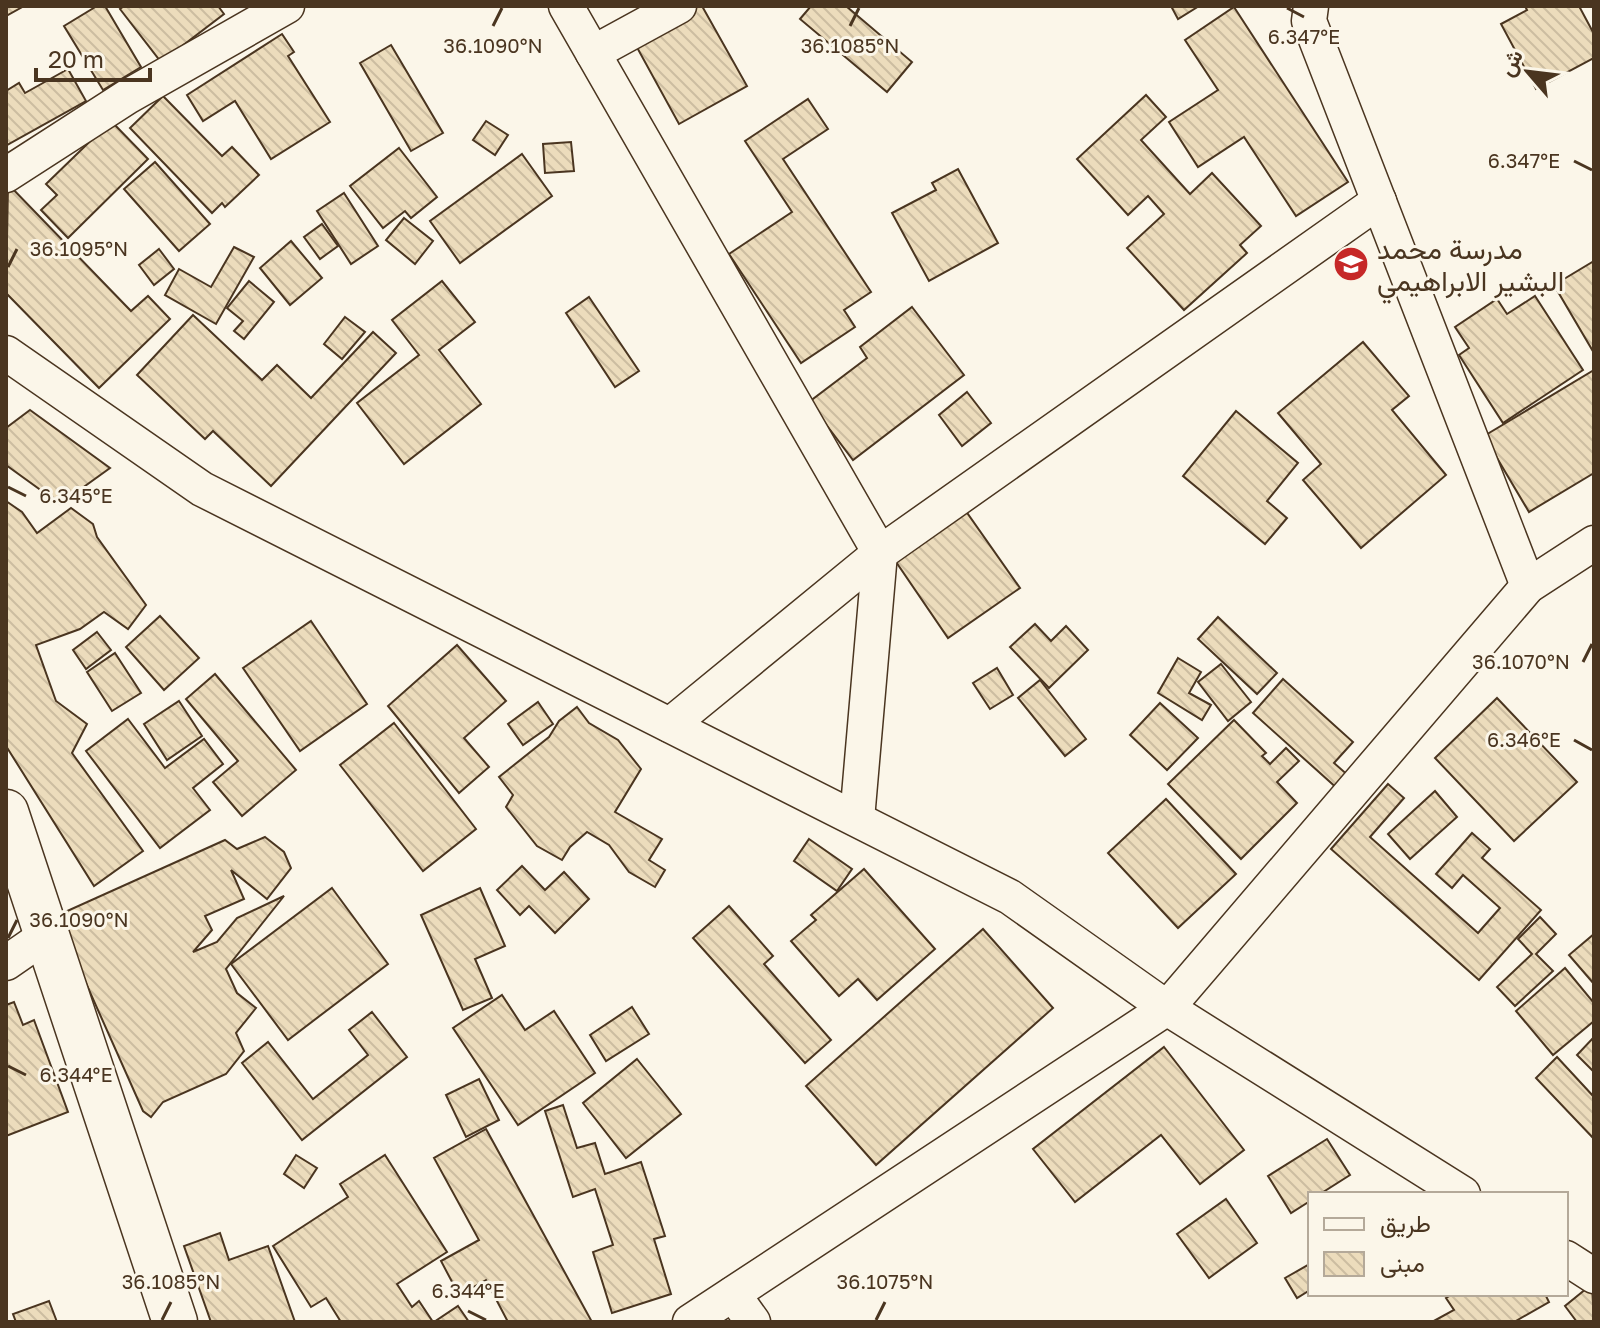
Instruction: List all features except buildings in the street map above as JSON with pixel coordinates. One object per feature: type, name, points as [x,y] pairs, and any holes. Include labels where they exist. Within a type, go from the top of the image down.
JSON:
[{"type":"main road","points":[[6,812],[175,1322]]},
{"type":"street","points":[[6,175],[127,97],[287,6]]},
{"type":"street","points":[[566,6],[880,553],[857,819]]},
{"type":"street","points":[[593,53],[679,6]]},
{"type":"street","points":[[1311,6],[1309,21],[1528,586]]},
{"type":"street","points":[[670,725],[880,553],[1379,201]]},
{"type":"street","points":[[6,353],[202,489],[1010,897],[1167,1008],[1460,1192]]},
{"type":"street","points":[[690,1322],[1167,1008],[1528,586],[1594,543]]},
{"type":"street","points":[[6,963],[48,934]]},
{"type":"street","points":[[1568,1259],[1594,1276]]},
{"type":"street","points":[[733,1294],[753,1322]]},
{"type":"place","name":"مدرسة محمد البشير الابراهيمي","points":[[1351,264]]}]
